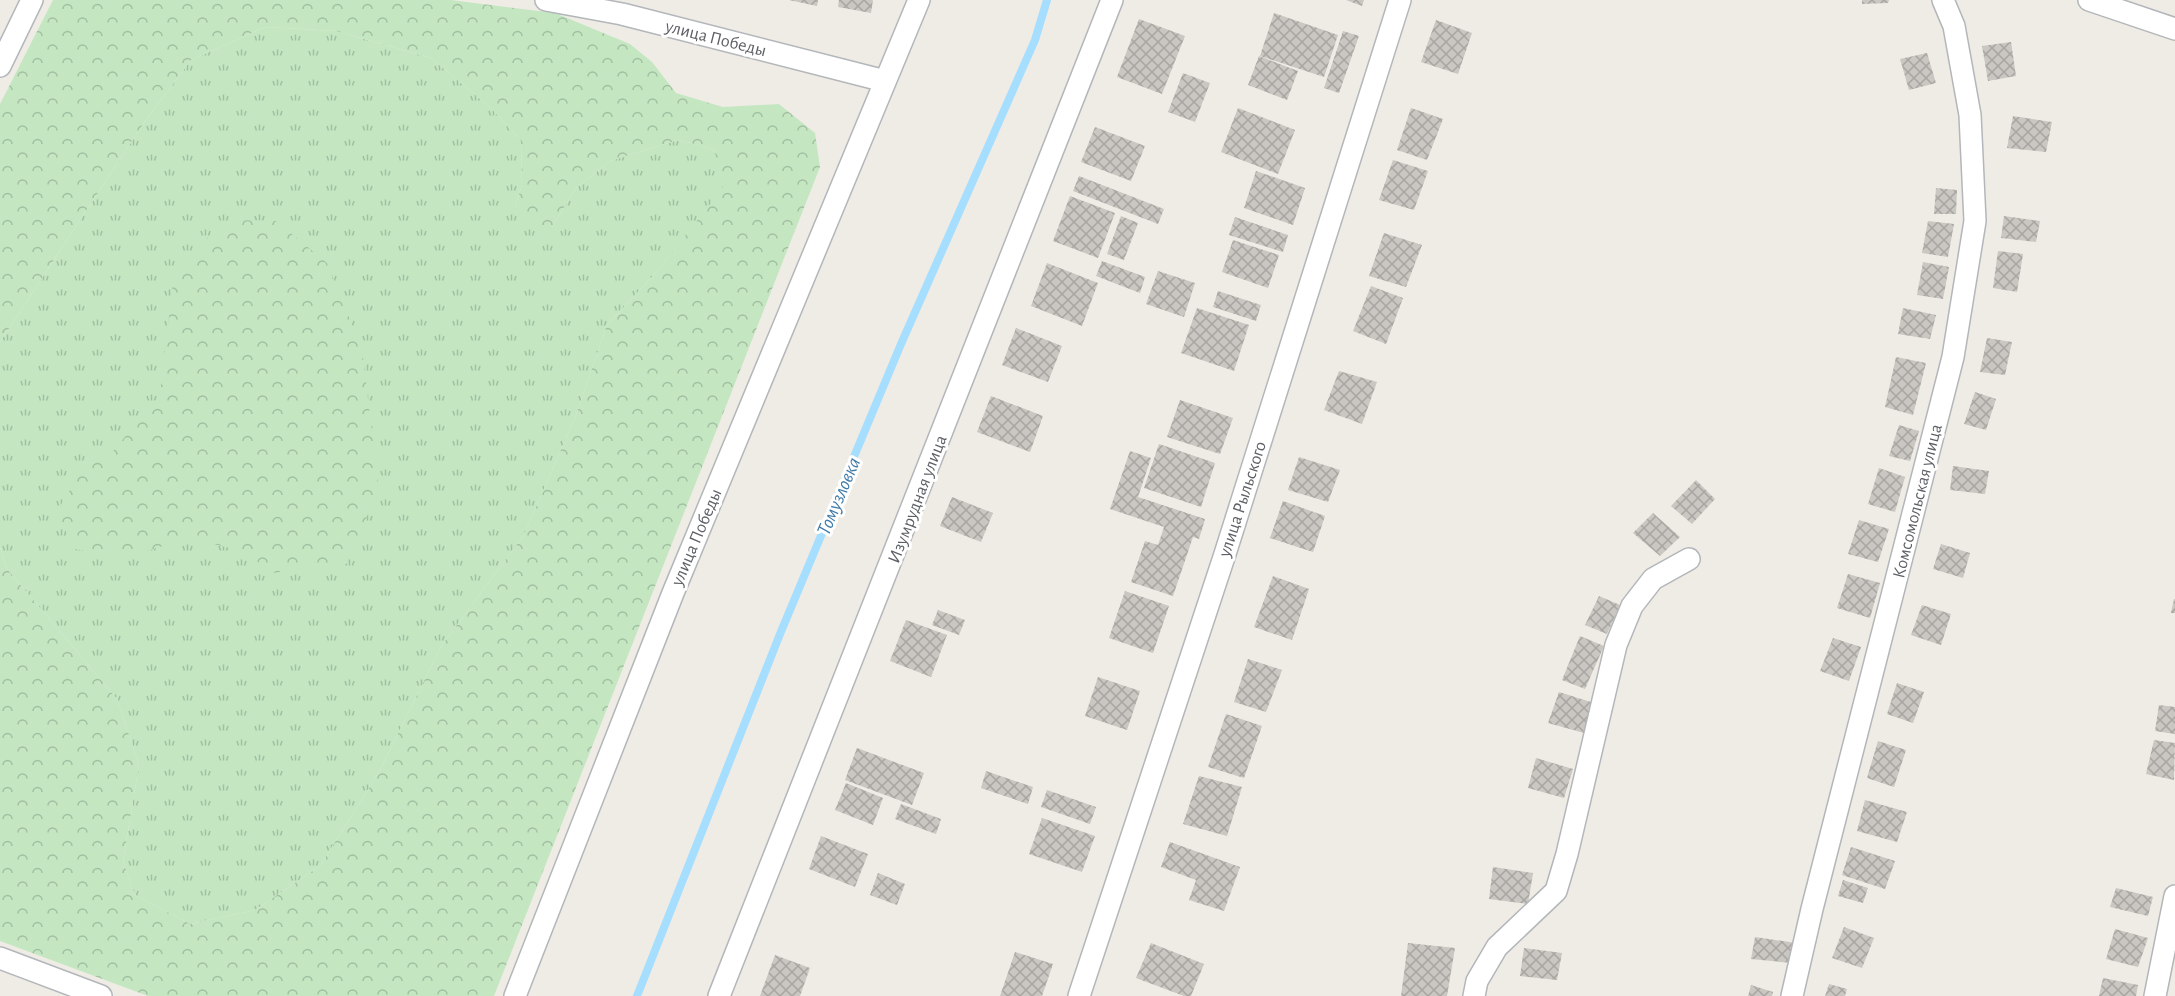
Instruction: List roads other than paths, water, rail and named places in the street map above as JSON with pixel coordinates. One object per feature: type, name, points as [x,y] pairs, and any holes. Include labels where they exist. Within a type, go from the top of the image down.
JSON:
[{"type":"street","points":[[0,66],[32,0]]},
{"type":"street","name":"улица Победы","points":[[546,0],[622,14],[885,81]]},
{"type":"street","name":"улица Победы","points":[[514,996],[673,593],[919,0]]},
{"type":"street","name":"Изумрудная улица","points":[[718,996],[1112,0]]},
{"type":"street","name":"улица Рыльского","points":[[1079,996],[1225,554],[1400,0]]},
{"type":"street","name":"Комсомольская улица","points":[[1792,996],[1812,909],[1953,357],[1975,221],[1970,115],[1954,26],[1943,0]]},
{"type":"street","points":[[2089,0],[2175,29]]},
{"type":"street","points":[[1474,996],[1477,981],[1497,947],[1556,891],[1567,854],[1616,645],[1632,606],[1653,579],[1689,559]]},
{"type":"street","points":[[2155,996],[2175,896]]},
{"type":"street","points":[[0,958],[100,996]]},
{"type":"waterway","name":"Томузловка","points":[[637,996],[780,634],[901,344],[1035,40],[1047,0]]}]
